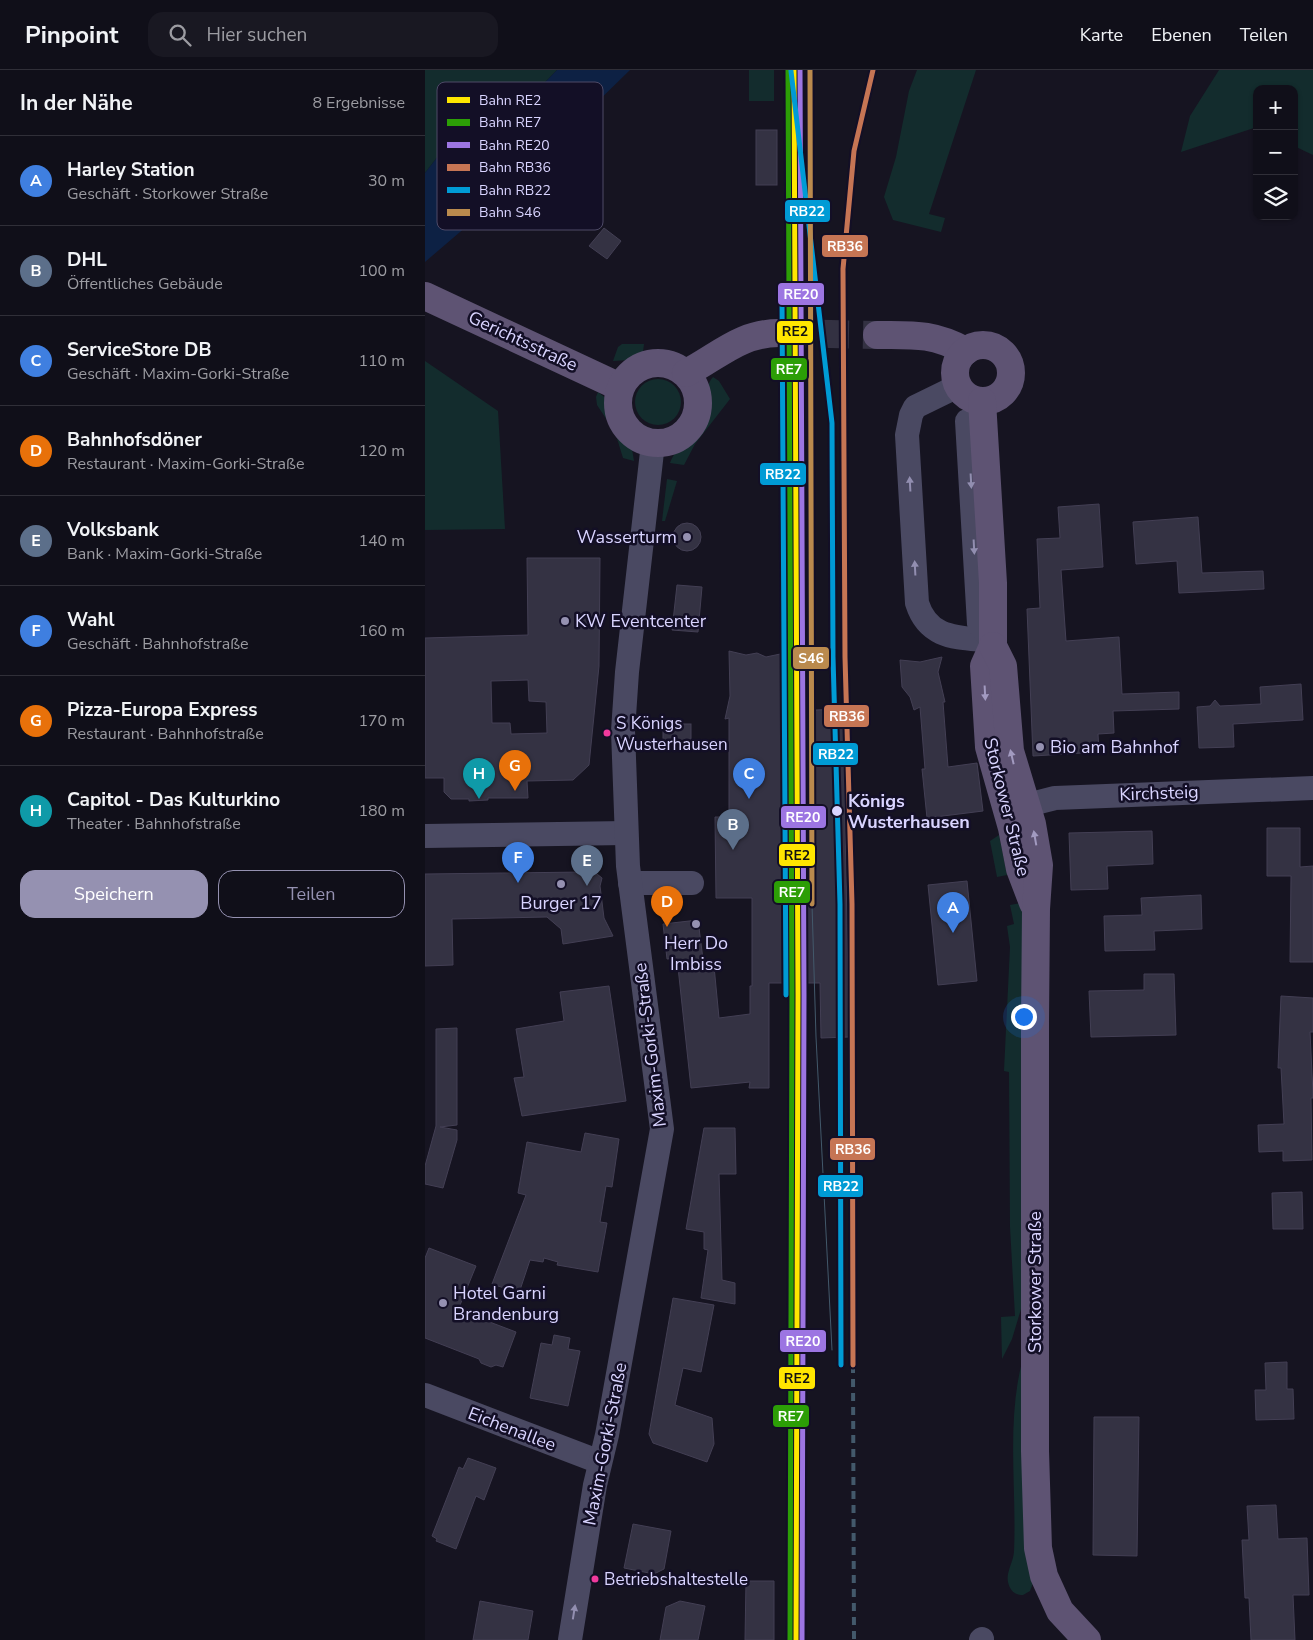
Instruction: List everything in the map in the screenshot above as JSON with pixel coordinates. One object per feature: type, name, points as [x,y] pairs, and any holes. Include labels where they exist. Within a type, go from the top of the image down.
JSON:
[{"type":"main road","name":"Gerichtsstraße","points":[[425,296],[620,387]]},
{"type":"main road","points":[[686,373],[710,361],[747,337],[761,333],[779,333]]},
{"type":"main road","points":[[877,334],[917,335],[944,340],[966,351]]},
{"type":"main road","points":[[990,346],[1005,356],[1009,364],[1009,382],[1005,390],[975,426],[972,399],[948,392],[955,368],[966,351],[973,347],[990,346]]},
{"type":"main road","points":[[667,363],[686,373],[697,390],[699,400],[695,420],[689,428],[678,438],[664,443],[653,443],[633,436],[620,418],[617,402],[620,387],[634,369],[644,364],[667,363]]},
{"type":"main road","name":"Storkower Straße","points":[[975,426],[993,583],[993,643],[1003,666],[1017,807],[1039,865],[1036,909],[1035,1451],[1038,1548],[1044,1576],[1060,1610],[1087,1640]]},
{"type":"street","points":[[948,392],[915,407],[911,415],[907,435],[917,604],[921,616],[930,627],[944,635],[993,643]]},
{"type":"street","points":[[975,426],[979,624],[993,643]]},
{"type":"street","name":"Maxim-Gorki-Straße","points":[[569,1640],[661,1129],[630,883],[626,833],[624,707],[653,443]]},
{"type":"street","points":[[955,636],[966,632],[973,624],[978,609]]},
{"type":"street","name":"Kirchsteig","points":[[1017,807],[1055,798],[1313,788]]},
{"type":"street","points":[[425,836],[626,833]]},
{"type":"street","points":[[630,883],[692,883]]},
{"type":"street","name":"Eichenallee","points":[[425,1395],[600,1462]]},
{"type":"green space","points":[[425,70],[557,70],[545,82],[437,82],[437,158],[425,173]]},
{"type":"green space","points":[[749,70],[774,70],[774,101],[749,101]]},
{"type":"green space","points":[[917,70],[976,70],[929,214],[945,218],[941,232],[893,220],[884,197],[896,157],[909,91]]},
{"type":"green space","points":[[1219,70],[1313,70],[1313,155],[1298,148],[1298,85],[1253,85],[1253,128],[1181,152],[1190,116]]},
{"type":"green space","points":[[622,344],[644,344],[643,352],[630,360],[613,361],[618,347]]},
{"type":"green space","points":[[425,361],[498,411],[505,529],[425,530]]},
{"type":"green space","points":[[713,377],[719,381],[730,399],[695,444],[684,465],[670,463],[676,452],[694,435],[705,419],[707,388]]},
{"type":"green space","points":[[653,379],[663,379],[677,389],[681,402],[677,415],[671,421],[663,425],[653,425],[639,415],[635,407],[635,397],[645,383]]},
{"type":"green space","points":[[598,392],[608,400],[620,432],[632,449],[634,461],[623,458],[615,432],[597,405],[596,397]]},
{"type":"green space","points":[[667,479],[677,481],[665,521],[662,521]]},
{"type":"green space","points":[[999,835],[1007,875],[997,877],[990,841]]},
{"type":"green space","points":[[1021,903],[1024,917],[1021,1309],[1012,1339],[1002,1359],[1001,1317],[1015,1316],[1010,1227],[1009,1072],[1004,1071],[1010,947],[1007,926],[1014,924],[1010,905]]},
{"type":"green space","points":[[1025,1351],[1033,1583],[1030,1591],[1023,1595],[1012,1590],[1008,1578],[1014,1552],[1015,1527],[1013,1451],[1015,1401]]},
{"type":"water","points":[[557,70],[630,70],[603,96],[603,82],[545,82]]},
{"type":"water","points":[[437,158],[437,230],[462,230],[425,262],[425,173]]},
{"type":"building","points":[[756,130],[777,130],[777,185],[756,185]]},
{"type":"building","points":[[604,228],[621,241],[607,259],[589,246]]},
{"type":"building","points":[[1099,504],[1103,567],[1061,570],[1066,641],[1119,637],[1122,694],[1179,692],[1179,709],[1113,711],[1114,733],[1098,734],[1099,752],[1033,756],[1027,609],[1040,608],[1037,539],[1060,538],[1058,507]]},
{"type":"building","points":[[1198,517],[1202,573],[1263,571],[1264,589],[1179,593],[1177,561],[1136,564],[1133,522]]},
{"type":"building","name":"Wasserturm","points":[[687,523],[697,527],[701,537],[697,547],[687,551],[677,547],[673,537],[677,527]]},
{"type":"building","points":[[527,558],[600,558],[599,666],[589,765],[573,780],[527,781],[528,798],[488,798],[488,800],[469,801],[469,799],[451,799],[444,792],[444,778],[425,778],[425,638],[528,635]],"holes":[[[528,680],[529,701],[546,702],[547,733],[511,734],[510,723],[492,723],[491,681]]]},
{"type":"building","points":[[677,585],[702,587],[698,632],[672,630]]},
{"type":"building","points":[[729,651],[746,655],[757,653],[766,657],[785,653],[782,673],[784,691],[781,719],[812,719],[816,710],[843,709],[849,1037],[821,1038],[820,983],[769,983],[769,1088],[749,1088],[750,1082],[691,1088],[677,958],[667,959],[663,924],[698,920],[704,967],[714,966],[719,1018],[750,1014],[750,986],[752,986],[752,898],[716,898],[715,817],[729,817],[729,718],[725,719],[730,696]]},
{"type":"building","points":[[942,657],[938,672],[945,702],[943,702],[948,767],[977,763],[983,811],[927,818],[922,769],[925,769],[920,707],[914,710],[910,697],[902,687],[900,660],[920,662]]},
{"type":"building","points":[[1301,684],[1303,720],[1233,724],[1234,747],[1199,748],[1197,707],[1210,706],[1215,700],[1220,706],[1261,704],[1260,687]]},
{"type":"building","points":[[663,724],[691,724],[691,742],[663,742]]},
{"type":"building","points":[[1267,828],[1300,828],[1300,867],[1313,866],[1313,962],[1290,962],[1291,876],[1267,876]]},
{"type":"building","points":[[1152,831],[1153,864],[1107,866],[1108,889],[1071,890],[1069,833]]},
{"type":"building","points":[[592,870],[602,878],[600,886],[604,918],[613,936],[563,944],[561,929],[547,917],[452,919],[453,965],[425,966],[425,874],[585,872]]},
{"type":"building","points":[[967,881],[977,981],[938,985],[928,885]]},
{"type":"building","points":[[1201,895],[1202,929],[1154,931],[1155,950],[1105,951],[1104,916],[1142,915],[1141,898]]},
{"type":"building","points":[[1144,974],[1174,974],[1176,1035],[1091,1037],[1089,991],[1144,990]]},
{"type":"building","points":[[609,986],[626,1101],[522,1116],[514,1078],[524,1077],[516,1029],[564,1021],[560,992]]},
{"type":"building","points":[[1281,996],[1313,998],[1313,1032],[1310,1032],[1313,1094],[1313,1098],[1311,1098],[1312,1160],[1283,1161],[1283,1151],[1259,1152],[1258,1125],[1284,1124],[1281,1068],[1278,1068]]},
{"type":"building","points":[[457,1028],[457,1125],[440,1127],[457,1130],[457,1140],[443,1188],[425,1184],[425,1166],[436,1126],[436,1029]]},
{"type":"building","points":[[704,1128],[735,1128],[736,1174],[719,1174],[722,1280],[735,1283],[735,1304],[701,1298],[708,1250],[704,1249],[704,1232],[686,1229]]},
{"type":"building","points":[[585,1133],[619,1139],[612,1187],[606,1186],[600,1222],[607,1223],[598,1272],[557,1265],[558,1262],[544,1258],[543,1262],[530,1260],[519,1293],[492,1284],[526,1195],[518,1193],[527,1142],[581,1152]]},
{"type":"building","points":[[1302,1192],[1303,1229],[1273,1229],[1272,1193]]},
{"type":"building","points":[[429,1248],[476,1266],[458,1310],[516,1332],[503,1367],[496,1365],[491,1367],[481,1363],[479,1359],[425,1338],[425,1258]]},
{"type":"building","points":[[673,1298],[714,1305],[701,1372],[683,1368],[675,1405],[712,1418],[714,1444],[707,1462],[653,1443],[649,1434]]},
{"type":"building","points":[[554,1335],[570,1338],[568,1349],[580,1351],[568,1406],[530,1398],[541,1343],[552,1345]]},
{"type":"building","points":[[1287,1362],[1287,1389],[1293,1389],[1294,1419],[1256,1420],[1255,1390],[1266,1390],[1265,1363]]},
{"type":"building","points":[[1094,1417],[1139,1417],[1137,1556],[1093,1555]]},
{"type":"building","points":[[468,1458],[496,1468],[484,1500],[476,1496],[456,1549],[436,1541],[437,1539],[432,1536],[459,1467],[463,1469]]},
{"type":"building","points":[[1276,1505],[1278,1539],[1307,1538],[1309,1595],[1293,1595],[1295,1640],[1251,1640],[1249,1598],[1245,1598],[1242,1540],[1249,1540],[1247,1506]]},
{"type":"building","points":[[633,1524],[671,1531],[664,1569],[654,1574],[624,1568]]},
{"type":"building","points":[[746,1581],[774,1581],[774,1640],[745,1640]]},
{"type":"building","points":[[480,1601],[533,1611],[528,1640],[473,1640]]},
{"type":"building","points":[[680,1601],[705,1606],[698,1640],[660,1640],[666,1607]]},
{"type":"tunnel","points":[[779,333],[877,335]]},
{"type":"tram line","points":[[812,904],[816,1037],[832,1350]]},
{"type":"railway","points":[[853,1365],[854,1640]]},
{"type":"rail line","name":"RE7","points":[[788,70],[792,995],[790,1640]]},
{"type":"rail line","name":"RE2","points":[[794,70],[798,995],[796,1640]]},
{"type":"rail line","name":"RE20","points":[[800,70],[804,995],[802,1640]]},
{"type":"rail line","name":"S46","points":[[810,70],[812,904]]},
{"type":"rail line","name":"RB36","points":[[853,1365],[852,904],[845,657],[843,269],[854,151],[873,70]]},
{"type":"rail line","name":"RB22","points":[[791,71],[832,423],[833,657],[840,904],[841,1365]]},
{"type":"rail line","name":"RB22","points":[[782,300],[786,995]]},
{"type":"place","name":"Wasserturm","points":[[687,537]]},
{"type":"place","name":"KW Eventcenter","points":[[565,621]]},
{"type":"place","name":"S Königs Wusterhausen","points":[[607,733]]},
{"type":"place","name":"Bio am Bahnhof","points":[[1040,747]]},
{"type":"place","name":"Pizza-Europa Express","points":[[515,791]]},
{"type":"place","name":"Capitol - Das Kulturkino","points":[[479,799]]},
{"type":"place","name":"ServiceStore DB","points":[[749,799]]},
{"type":"place","name":"Königs Wusterhausen","points":[[837,811]]},
{"type":"place","name":"DHL","points":[[733,850]]},
{"type":"place","name":"Wahl","points":[[518,883]]},
{"type":"place","name":"Burger 17","points":[[561,884]]},
{"type":"place","name":"Volksbank","points":[[587,886]]},
{"type":"place","name":"Herr Do Imbiss","points":[[696,924]]},
{"type":"place","name":"Bahnhofsdöner","points":[[667,927]]},
{"type":"place","name":"Harley Station","points":[[953,933]]},
{"type":"place","name":"Hotel Garni Brandenburg","points":[[443,1303]]},
{"type":"place","name":"Betriebshaltestelle","points":[[595,1579]]}]
